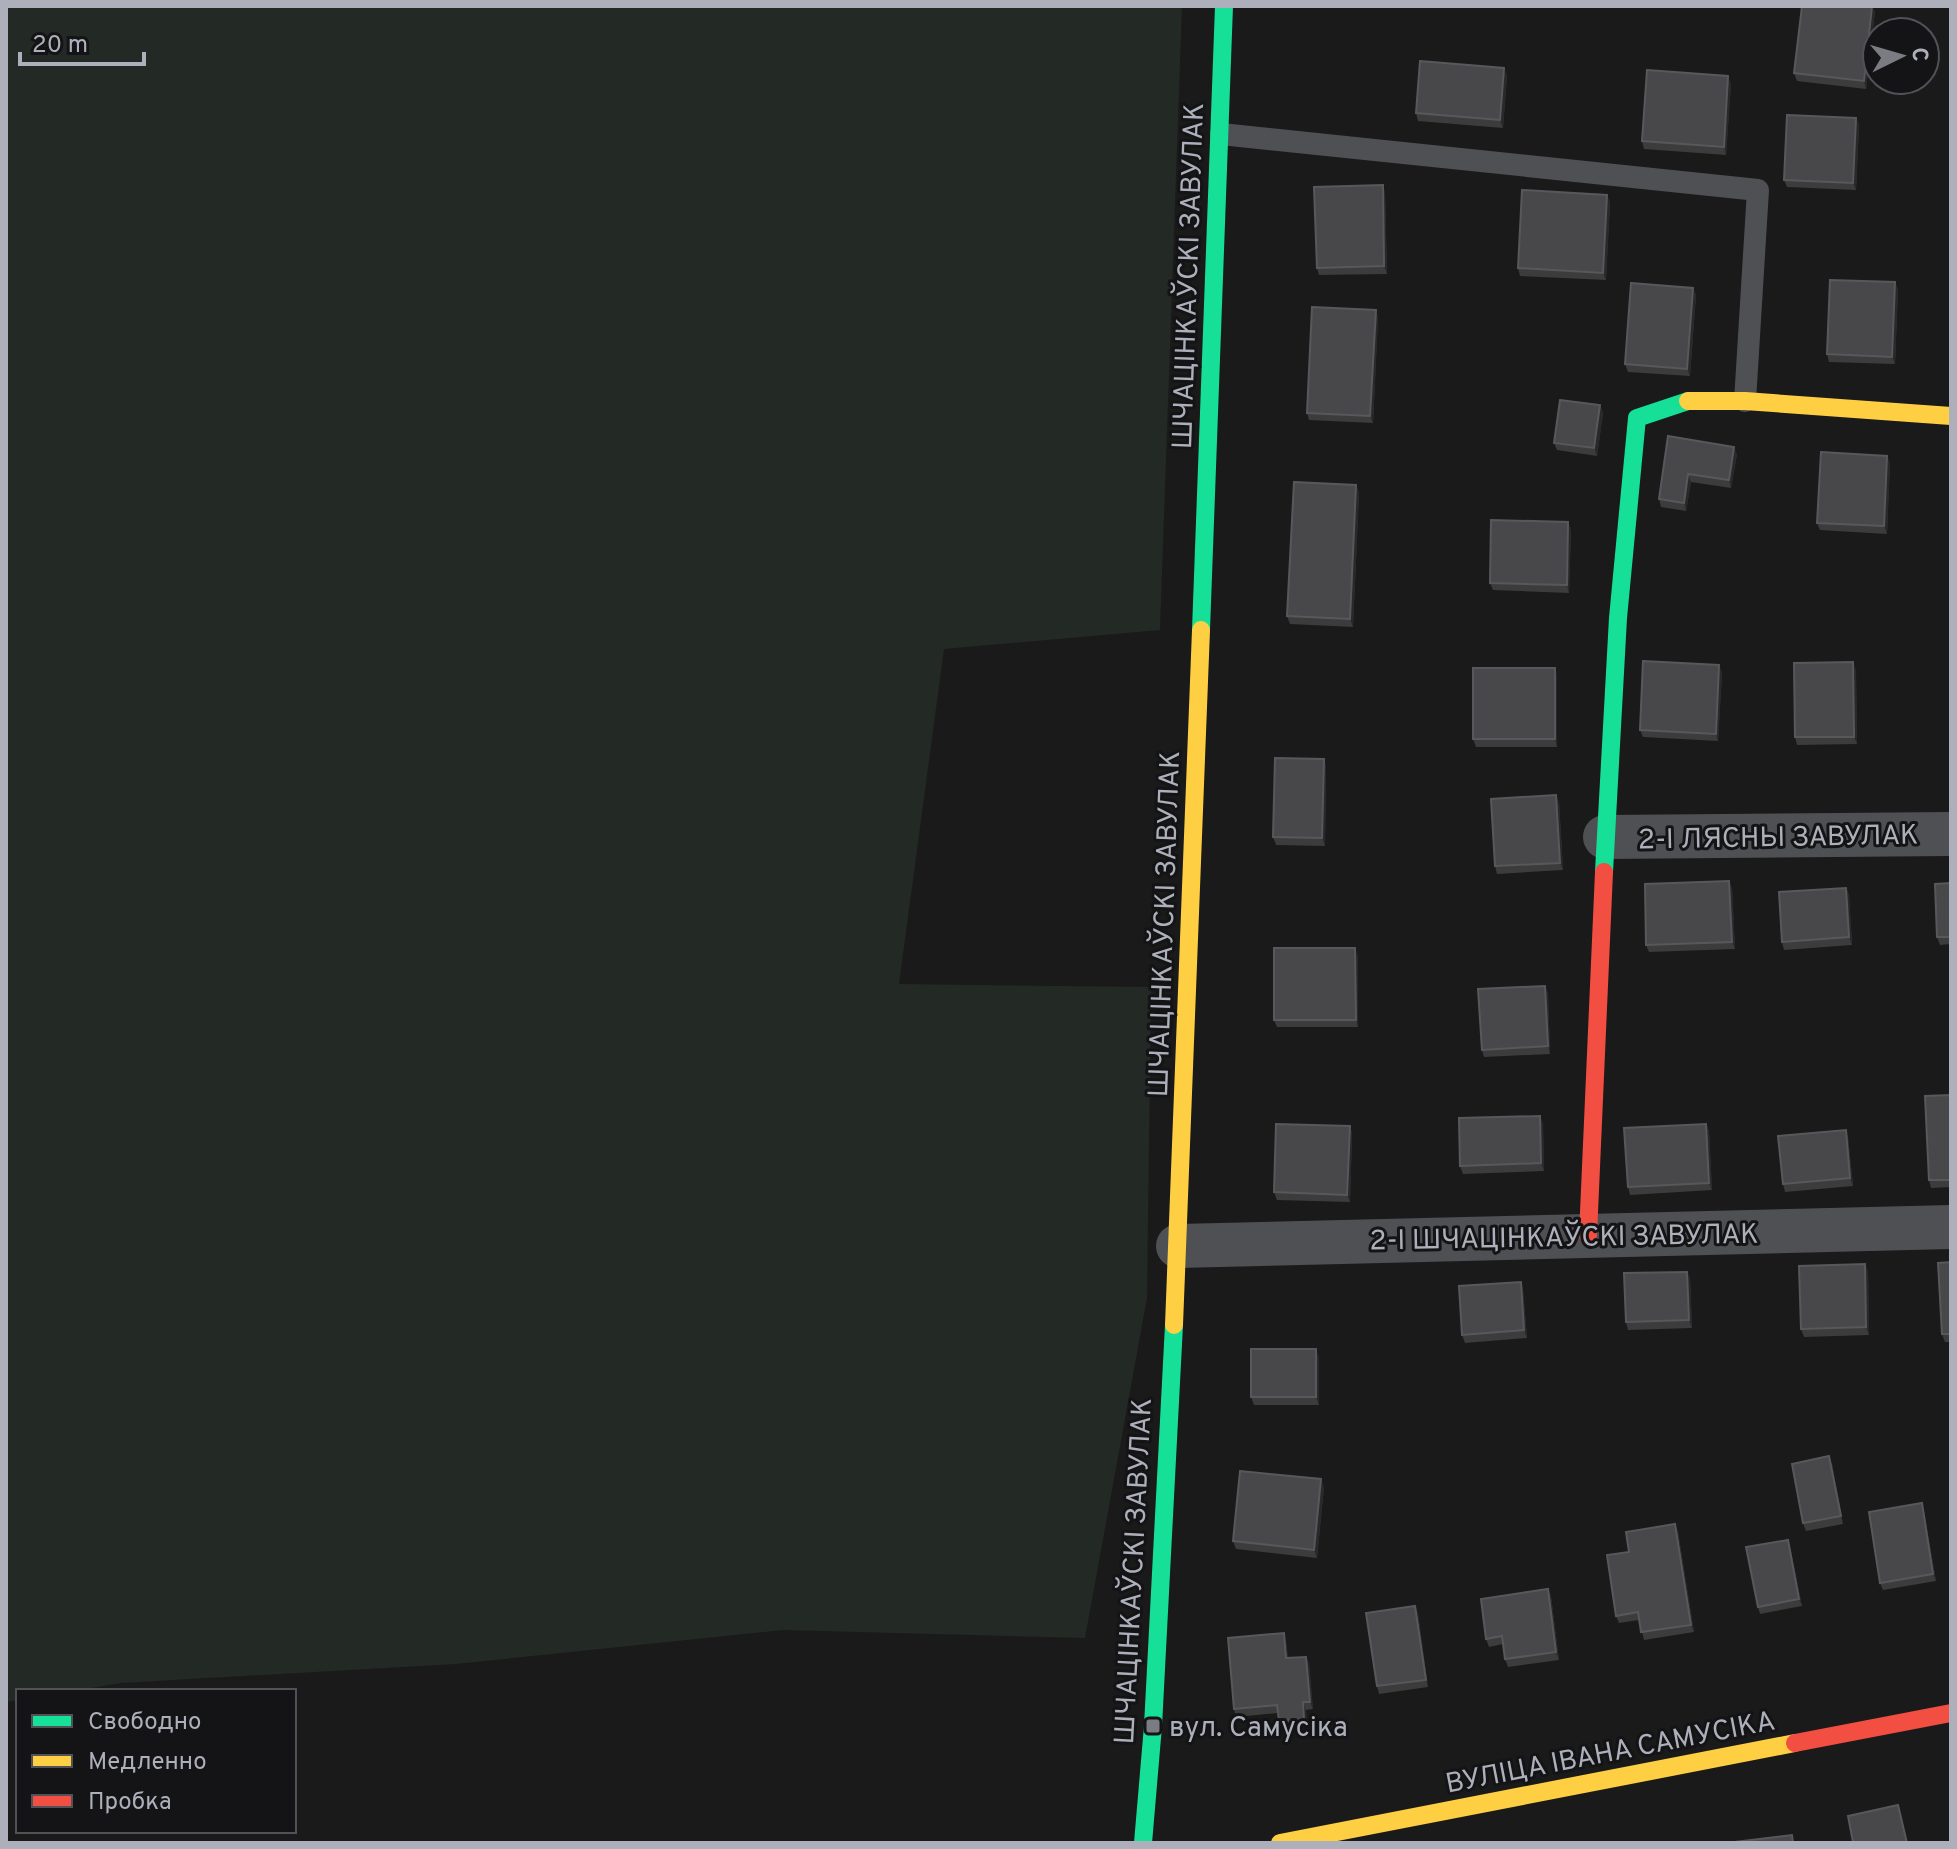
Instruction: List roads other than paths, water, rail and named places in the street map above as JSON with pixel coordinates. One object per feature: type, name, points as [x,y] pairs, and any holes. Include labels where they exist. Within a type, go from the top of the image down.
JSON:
[{"type":"street","name":"ШЧАЦІНКАЎСКІ ЗАВУЛАК","points":[[1143,1843],[1153,1726],[1178,1246],[1224,6]]},
{"type":"street","points":[[1588,1235],[1618,618],[1637,418],[1688,401],[1745,401],[1951,416]]},
{"type":"street","name":"2-І ЛЯСНЫ ЗАВУЛАК","points":[[1605,837],[1951,834]]},
{"type":"street","name":"2-І ШЧАЦІНКАЎСКІ ЗАВУЛАК","points":[[1178,1246],[1951,1227]]},
{"type":"street","name":"ВУЛІЦА ІВАНА САМУСІКА","points":[[1280,1843],[1951,1713]]},
{"type":"lane","points":[[1221,134],[1758,190],[1745,401]]},
{"type":"place","name":"вул. Самусіка","points":[[1153,1726]]}]
